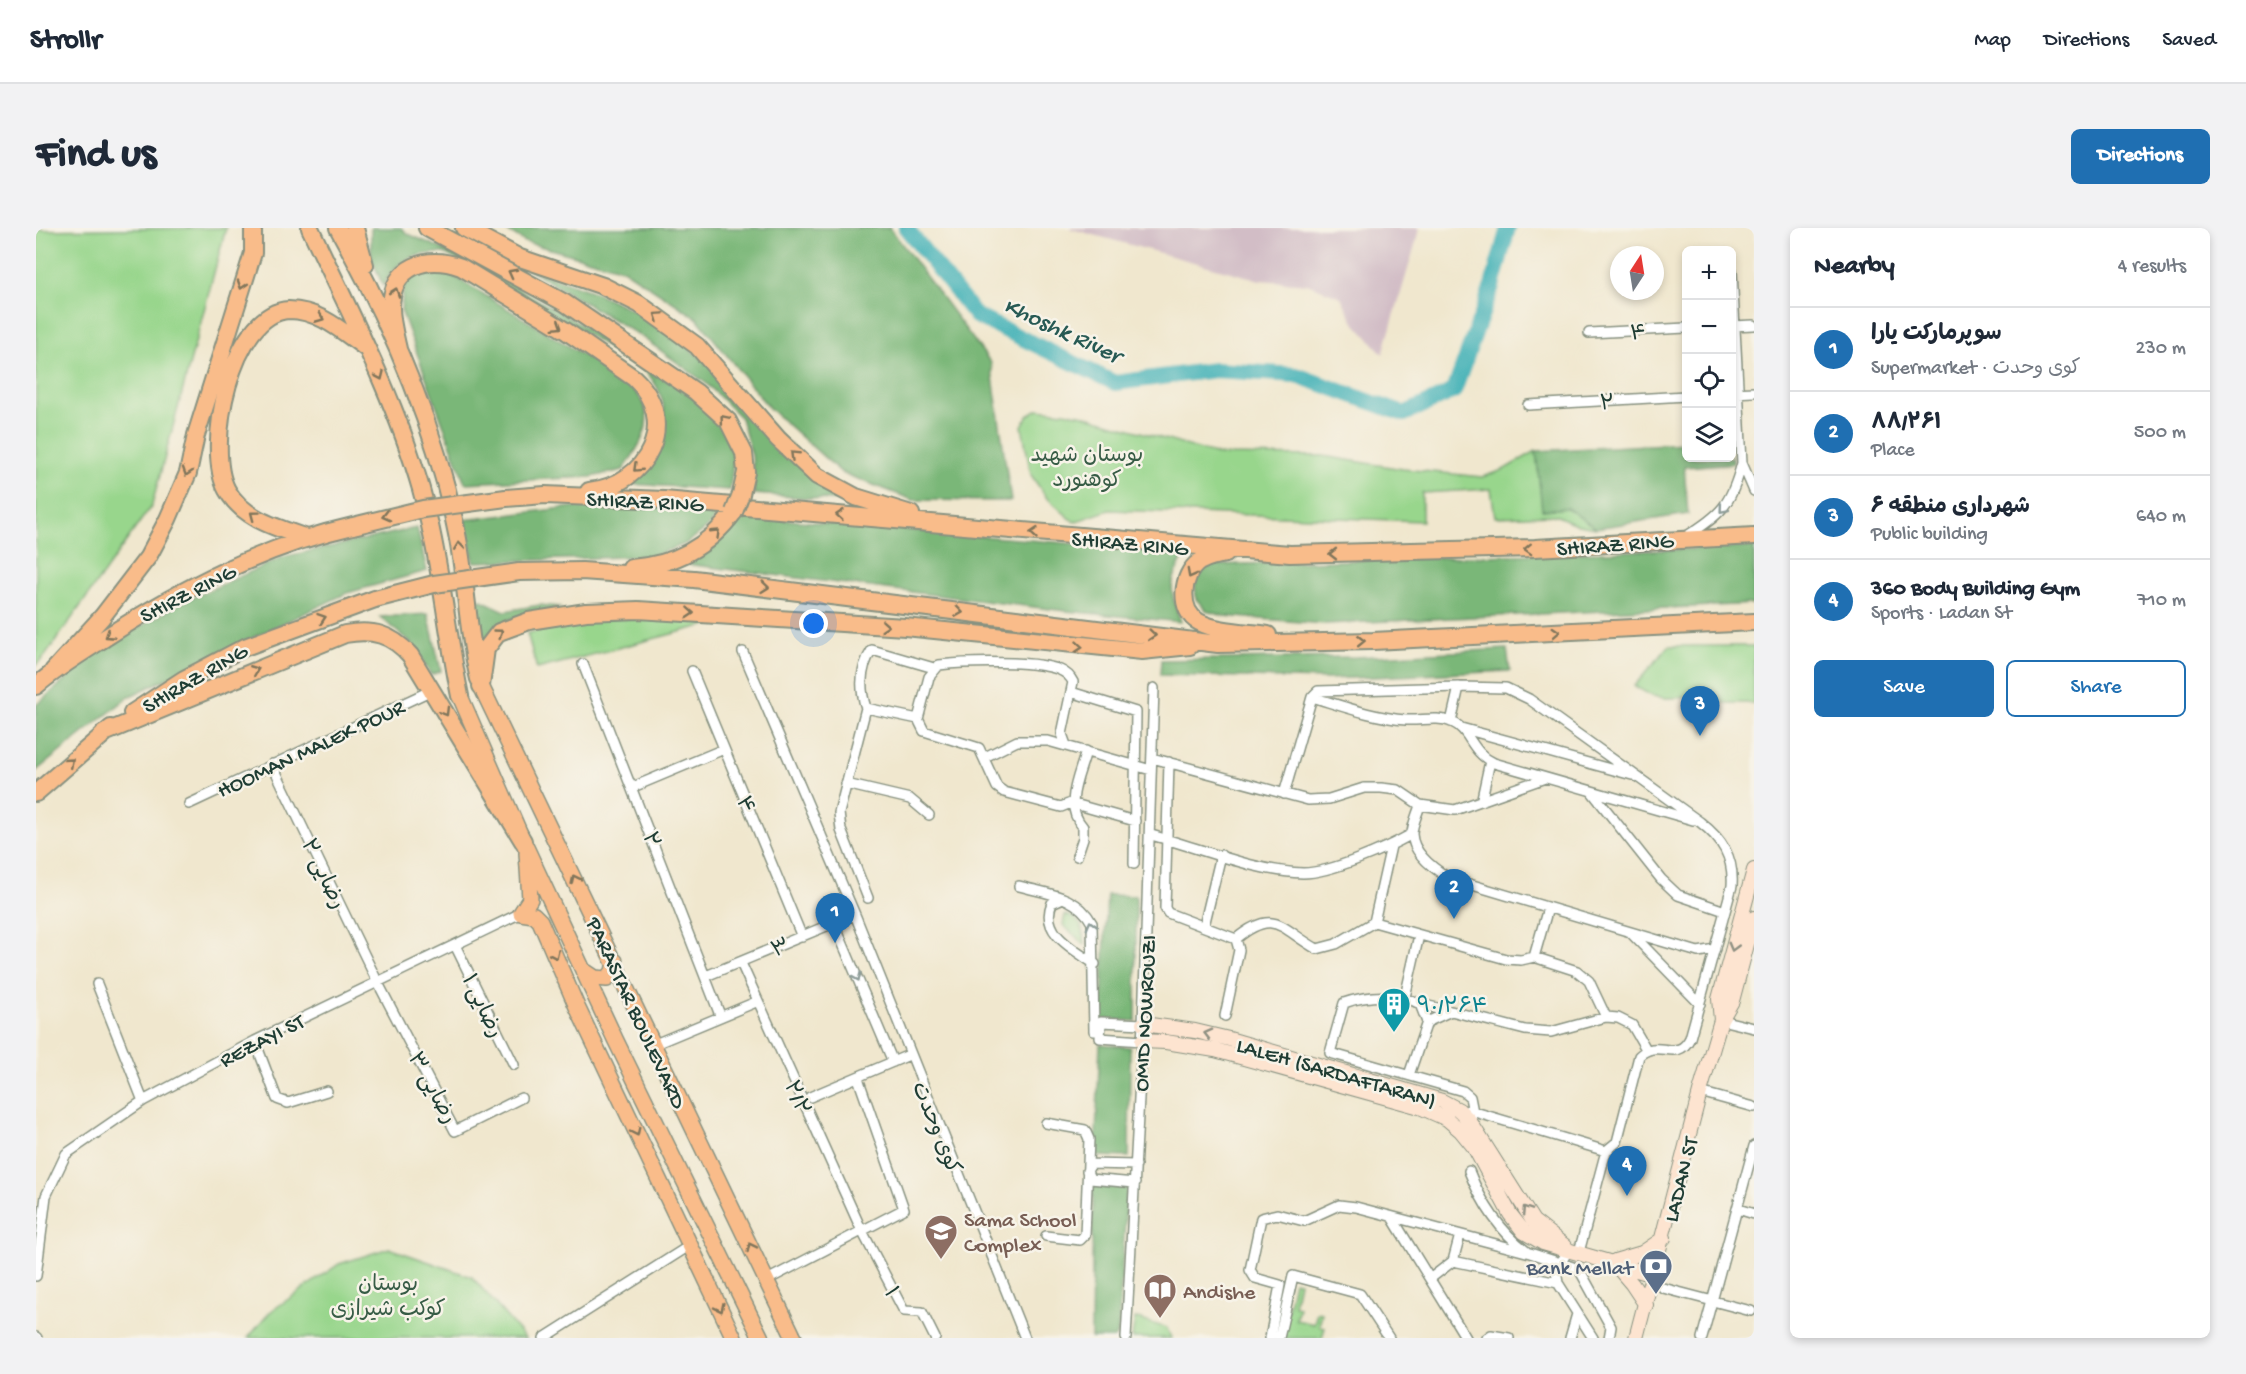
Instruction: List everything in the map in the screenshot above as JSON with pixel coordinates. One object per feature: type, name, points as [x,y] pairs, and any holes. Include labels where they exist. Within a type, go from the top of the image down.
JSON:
[{"type":"highway","points":[[53,671],[102,617],[148,557],[168,519],[188,473],[200,425],[253,253],[253,228]]},
{"type":"highway","points":[[310,228],[381,378],[420,486],[437,548],[460,696]]},
{"type":"highway","points":[[338,228],[370,286],[428,425],[457,535],[472,649],[481,686]]},
{"type":"highway","points":[[356,228],[370,286]]},
{"type":"highway","points":[[427,228],[565,303],[696,392],[728,421],[744,453],[746,471],[734,512],[714,536],[688,555],[674,561],[636,567],[582,570]]},
{"type":"highway","points":[[464,228],[520,258],[603,286],[639,304],[697,346],[778,439],[817,476],[856,497],[940,524]]},
{"type":"highway","points":[[398,349],[391,307],[394,291],[403,275],[411,268],[428,261],[445,262],[461,267],[566,331],[643,386],[655,411],[657,425],[654,440],[643,463],[621,481],[597,490],[545,495]]},
{"type":"highway","points":[[307,538],[255,519],[227,490],[219,452],[221,417],[230,376],[250,333],[270,317],[288,310],[324,318],[366,349]]},
{"type":"highway","name":"SHIRAZ RING","points":[[353,526],[423,509],[545,495],[753,506],[1242,552],[1342,554],[1535,548],[1754,536]]},
{"type":"highway","name":"SHIRZ RING","points":[[36,686],[53,671],[165,600],[232,567],[307,538],[353,526]]},
{"type":"highway","points":[[1242,552],[1212,556],[1197,564],[1184,589],[1186,609],[1197,621],[1209,626],[1322,642]]},
{"type":"highway","points":[[582,570],[792,590],[1218,644]]},
{"type":"highway","name":"SHIRAZ RING","points":[[36,793],[104,733],[184,679],[245,646],[375,599],[434,584],[519,572],[582,570]]},
{"type":"highway","points":[[481,686],[486,649],[490,640],[499,632],[529,621],[597,612],[638,610],[905,627],[1025,642],[1142,651],[1218,644],[1322,642],[1754,622]]},
{"type":"highway","points":[[104,733],[345,634],[380,633],[401,645],[432,690],[525,846]]},
{"type":"main road","name":"PARASTAR BOULEVARD","points":[[481,686],[655,1044],[794,1338]]},
{"type":"main road","name":"PARASTAR BOULEVARD","points":[[460,696],[525,846],[761,1338]]},
{"type":"main road","points":[[525,846],[530,899],[521,913],[534,915],[540,921],[582,1017],[734,1338]]},
{"type":"main road","points":[[586,972],[595,978],[607,979],[613,972],[615,961]]},
{"type":"main road","points":[[600,1004],[608,989],[628,989]]},
{"type":"main road","points":[[661,1180],[689,1190],[678,1222]]},
{"type":"street","points":[[1736,326],[1754,325]]},
{"type":"street","name":"۴","points":[[1589,333],[1682,328]]},
{"type":"street","points":[[1736,393],[1754,392]]},
{"type":"street","name":"۲","points":[[1528,405],[1682,396]]},
{"type":"street","points":[[1736,403],[1742,463],[1754,491]]},
{"type":"street","points":[[1683,539],[1709,523],[1726,507],[1735,491],[1742,463]]},
{"type":"street","points":[[1704,625],[1754,630]]},
{"type":"street","points":[[868,898],[841,830],[839,813],[866,708],[862,690],[863,668],[872,650],[934,668],[954,663],[1043,666],[1069,675],[1073,682],[1062,734],[1066,745]]},
{"type":"street","name":"کوی وحدت","points":[[743,652],[1025,1338]]},
{"type":"street","name":"۲","points":[[583,664],[633,787],[720,1015]]},
{"type":"street","points":[[934,668],[929,677],[918,719],[924,731],[979,748],[998,787],[1004,792],[1061,807],[1071,803],[1135,821]]},
{"type":"street","name":"۴","points":[[692,671],[802,937]]},
{"type":"street","points":[[1451,722],[1459,687]]},
{"type":"street","name":"OMID NOWROUZI","points":[[1126,1338],[1143,1024],[1151,835],[1154,688]]},
{"type":"street","points":[[1284,794],[1312,697],[1318,691],[1506,688],[1529,699],[1700,822],[1720,840],[1733,869],[1732,886],[1686,1047],[1678,1051],[1646,1049],[1639,1056],[1617,1142],[1605,1150],[1575,1251],[1558,1263],[1556,1271],[1558,1283],[1593,1338]]},
{"type":"street","name":"HOOMAN MALEK POUR","points":[[189,804],[432,690]]},
{"type":"street","points":[[1071,692],[1136,712],[1134,864]]},
{"type":"street","points":[[1312,697],[1383,717],[1408,721],[1441,718],[1461,728],[1638,777]]},
{"type":"street","points":[[866,708],[918,719]]},
{"type":"street","points":[[1461,728],[1481,757],[1490,761],[1700,822]]},
{"type":"street","points":[[985,757],[1017,741],[1048,741],[1151,770]]},
{"type":"street","points":[[633,787],[724,749]]},
{"type":"street","points":[[1077,856],[1083,838],[1083,827],[1074,818],[1071,803],[1086,751]]},
{"type":"street","points":[[1152,758],[1308,800],[1329,799],[1364,788],[1381,788],[1398,790],[1420,805],[1455,810],[1482,798],[1545,778]]},
{"type":"street","points":[[1482,798],[1490,761]]},
{"type":"street","points":[[1169,762],[1165,908],[1168,913],[1236,939]]},
{"type":"street","name":"رضایی ۲","points":[[272,764],[378,981]]},
{"type":"street","points":[[846,784],[910,799],[929,815]]},
{"type":"street","points":[[1592,792],[1670,887],[1688,899],[1725,911]]},
{"type":"street","points":[[1420,805],[1412,834],[1420,854],[1434,869],[1449,878],[1698,952],[1715,949]]},
{"type":"street","points":[[1151,835],[1221,855],[1302,873],[1318,872],[1391,846],[1412,834]]},
{"type":"street","points":[[1374,922],[1391,846]]},
{"type":"street","points":[[1204,926],[1221,855]]},
{"type":"street","name":"LADAN ST","points":[[1721,1020],[1719,999],[1754,870]]},
{"type":"street","points":[[1019,886],[1065,898],[1085,910],[1092,922],[1095,964],[1094,1031],[1099,1031]]},
{"type":"street","points":[[1065,898],[1052,903],[1049,916],[1051,925],[1070,947],[1095,964]]},
{"type":"street","points":[[1534,957],[1548,908]]},
{"type":"street","name":"REZAYI ST","points":[[36,1276],[46,1196],[66,1154],[143,1101],[255,1041],[521,913]]},
{"type":"street","name":"۳","points":[[706,976],[853,915]]},
{"type":"street","name":"LADAN ST","points":[[1636,1338],[1664,1238],[1700,1092],[1721,1020],[1732,1000],[1750,947],[1754,918]]},
{"type":"street","points":[[1236,939],[1250,927],[1273,922],[1288,927],[1317,948],[1336,944],[1374,922],[1506,959],[1521,960],[1534,957],[1576,971],[1597,995],[1606,1017]]},
{"type":"street","name":"کوی وحدت","points":[[834,923],[893,1062]]},
{"type":"street","points":[[1629,932],[1700,1004]]},
{"type":"street","points":[[1405,997],[1419,935]]},
{"type":"street","points":[[1225,1016],[1239,950],[1236,939]]},
{"type":"street","name":"رضایی ۱","points":[[454,945],[514,1065]]},
{"type":"street","name":"۲/۲","points":[[741,963],[756,1002],[861,1229]]},
{"type":"street","name":"رضایی ۳","points":[[378,981],[456,1131],[521,1098]]},
{"type":"street","points":[[97,984],[143,1101]]},
{"type":"street","points":[[1605,1150],[1468,1121],[1467,1093],[1330,1053],[1344,1003],[1354,999],[1405,997],[1420,1004],[1525,1030],[1551,1032],[1606,1017],[1618,1018],[1632,1025],[1646,1049]]},
{"type":"street","points":[[655,1044],[720,1015],[756,1002]]},
{"type":"street","points":[[1409,1075],[1427,1022],[1420,1004]]},
{"type":"street","points":[[1427,1022],[1451,1011]]},
{"type":"street","points":[[1721,1020],[1754,1028]]},
{"type":"street","points":[[1142,1041],[1100,1038],[1099,1031],[1101,1023],[1143,1024]]},
{"type":"street","name":"LALEH (SARDAFTARAN)","points":[[1143,1024],[1195,1031],[1442,1101],[1459,1110],[1468,1121],[1533,1221],[1575,1251]]},
{"type":"street","points":[[255,1041],[277,1099],[288,1103],[327,1091]]},
{"type":"street","name":"LALEH (SARDAFTARAN)","points":[[1142,1041],[1166,1042],[1215,1050],[1311,1079],[1420,1107],[1447,1119],[1468,1121]]},
{"type":"street","points":[[810,1097],[909,1055]]},
{"type":"street","points":[[1311,1079],[1314,1064]]},
{"type":"street","points":[[766,1280],[861,1229],[904,1209],[858,1078]]},
{"type":"street","points":[[1700,1092],[1754,1107]]},
{"type":"street","name":"LALEH (SARDAFTARAN)","points":[[1468,1121],[1474,1147],[1510,1214],[1524,1232],[1543,1243],[1654,1275]]},
{"type":"street","points":[[1046,1123],[1088,1132],[1088,1171],[1083,1238],[1046,1236]]},
{"type":"street","points":[[1702,1338],[1754,1146]]},
{"type":"street","points":[[1135,1183],[1090,1179],[1088,1171],[1091,1164],[1136,1165]]},
{"type":"street","points":[[1470,1171],[1475,1185],[1505,1235],[1530,1253]]},
{"type":"street","points":[[1475,1185],[1490,1178]]},
{"type":"street","points":[[1270,1338],[1280,1285],[1255,1278],[1250,1270],[1261,1218],[1277,1214],[1304,1221],[1339,1205],[1530,1253],[1579,1269],[1611,1327],[1609,1338]]},
{"type":"street","points":[[1738,1209],[1754,1214]]},
{"type":"street","points":[[1393,1219],[1466,1338]]},
{"type":"street","name":"۱","points":[[861,1229],[904,1311],[922,1312],[935,1338]]},
{"type":"street","points":[[1431,1278],[1454,1261],[1460,1235]]},
{"type":"street","points":[[1646,1305],[1632,1284],[1612,1262],[1642,1253],[1664,1238]]},
{"type":"street","points":[[544,1338],[689,1246]]},
{"type":"street","points":[[1454,1261],[1558,1283]]},
{"type":"street","points":[[1280,1338],[1293,1276],[1360,1294],[1389,1338]]},
{"type":"street","points":[[1663,1288],[1751,1311]]},
{"type":"street","points":[[1570,1338],[1577,1314]]},
{"type":"street","points":[[1487,1338],[1491,1335],[1509,1338]]},
{"type":"shaded area","points":[[1068,228],[1420,228],[1383,354],[1353,321],[1341,297],[1307,284],[1260,280]]},
{"type":"green space","points":[[226,228],[152,505],[45,656],[36,665],[36,230]]},
{"type":"green space","points":[[371,228],[401,228],[408,234],[473,262],[640,359],[704,406],[725,427],[735,445],[730,490],[631,484],[651,461],[662,433],[663,403],[658,389],[646,372],[552,313],[444,253],[424,254],[408,259],[394,269],[383,286],[371,257]]},
{"type":"green space","points":[[502,228],[890,228],[991,363],[1011,501],[913,500],[842,473],[769,408],[697,318],[623,269],[525,242]]},
{"type":"green space","points":[[442,269],[623,379],[636,392],[646,410],[646,428],[623,470],[591,477],[465,483],[401,310],[404,284],[422,271]]},
{"type":"green space","points":[[528,269],[594,292],[644,315],[704,360],[847,501],[754,494],[752,456],[741,418],[707,384],[639,335]]},
{"type":"green space","name":"بوستان شهید کوهنورد","points":[[1038,409],[1080,414],[1218,455],[1323,456],[1403,469],[1482,477],[1503,470],[1536,451],[1543,510],[1567,508],[1596,528],[1578,525],[1555,515],[1495,517],[1491,489],[1422,493],[1422,521],[1109,510],[1074,522],[1046,497],[1031,475],[1022,426],[1028,415]]},
{"type":"green space","points":[[1682,443],[1682,462],[1733,463],[1684,467],[1688,514],[1596,528],[1567,508],[1542,510],[1536,451]]},
{"type":"green space","points":[[589,505],[720,511],[707,528],[685,544],[652,556],[474,562],[464,520]]},
{"type":"green space","points":[[740,516],[1186,553],[1172,587],[1181,622],[1066,611],[685,564],[712,549]]},
{"type":"green space","points":[[417,528],[427,571],[347,593],[130,696],[36,771],[36,705],[99,651],[179,604],[283,557]]},
{"type":"green space","points":[[1754,547],[1754,604],[1325,624],[1224,616],[1207,611],[1196,599],[1195,582],[1201,570],[1213,565]]},
{"type":"green space","points":[[481,600],[505,611],[540,605],[561,607],[508,620],[483,641],[475,601]]},
{"type":"green space","points":[[428,614],[441,671],[431,675],[412,644],[380,617]]},
{"type":"green space","points":[[657,618],[714,623],[537,669],[527,633],[602,619]]},
{"type":"green space","points":[[1669,646],[1754,646],[1754,703],[1712,703],[1705,697],[1665,698],[1652,696],[1634,686]]},
{"type":"green space","points":[[1507,649],[1510,671],[1327,679],[1160,675],[1161,660],[1356,657]]},
{"type":"green space","points":[[1107,895],[1136,896],[1136,1021],[1101,1019]]},
{"type":"green space","points":[[1065,915],[1075,918],[1081,925],[1085,945],[1063,925]]},
{"type":"green space","points":[[1100,1044],[1130,1047],[1129,1157],[1095,1156]]},
{"type":"green space","points":[[1093,1186],[1127,1188],[1118,1333],[1114,1338],[1091,1338]]},
{"type":"green space","name":"بوستان کوکب شیرازی","points":[[389,1248],[472,1277],[525,1338],[248,1338],[270,1312],[339,1264]]},
{"type":"green space","points":[[1294,1281],[1299,1282],[1294,1306],[1299,1307],[1296,1320],[1314,1324],[1317,1312],[1322,1313],[1319,1326],[1325,1327],[1322,1338],[1282,1338]]},
{"type":"green space","points":[[1135,1318],[1167,1328],[1171,1338],[1132,1338]]},
{"type":"waterway","name":"Khoshk River","points":[[906,228],[976,316],[1115,383],[1215,370],[1296,375],[1404,414],[1454,391],[1492,286],[1508,228]]},
{"type":"place","name":"شهرداری منطقه ۶","points":[[1700,736]]},
{"type":"place","name":"۸۸/۲۶۱","points":[[1454,919]]},
{"type":"place","name":"سوپرمارکت یارا","points":[[835,943]]},
{"type":"place","name":"۹۰/۲۶۴","points":[[1394,1033]]},
{"type":"place","name":"360 Body Building Gym","points":[[1627,1196]]},
{"type":"place","name":"Sama School Complex","points":[[941,1260]]},
{"type":"place","name":"Bank Mellat","points":[[1656,1295]]},
{"type":"place","name":"Andishe","points":[[1160,1319]]}]
